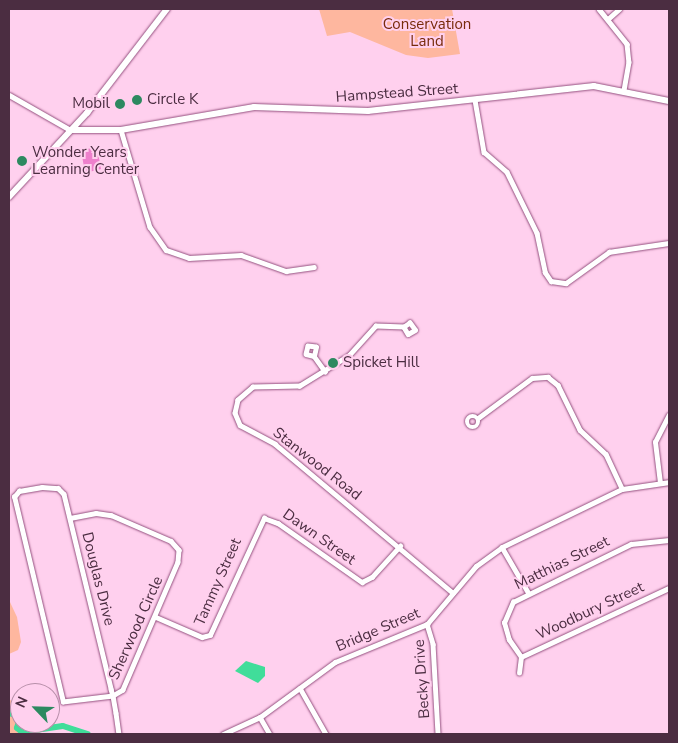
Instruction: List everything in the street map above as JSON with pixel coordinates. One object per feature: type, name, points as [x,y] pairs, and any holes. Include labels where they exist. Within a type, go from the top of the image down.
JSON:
[{"type":"main road","points":[[9,197],[82,119],[167,9]]},
{"type":"main road","name":"Hampstead Street","points":[[70,130],[124,129],[248,108],[354,112],[589,87],[624,90],[669,101]]},
{"type":"main road","points":[[82,119],[88,131]]},
{"type":"street","points":[[599,9],[627,44],[624,90]]},
{"type":"street","points":[[608,19],[619,9]]},
{"type":"street","points":[[9,95],[70,130]]},
{"type":"street","points":[[474,100],[484,152],[507,172],[537,234],[545,272],[551,281],[566,283],[609,252],[669,243]]},
{"type":"street","points":[[124,129],[150,226],[166,250],[189,258],[241,255],[286,271],[314,267]]},
{"type":"street","name":"Stanwood Road","points":[[404,326],[376,326],[350,355],[325,372],[296,387],[268,384],[253,387],[238,400],[236,418],[244,428],[275,444],[400,546],[453,593]]},
{"type":"street","points":[[314,356],[325,372]]},
{"type":"street","points":[[478,418],[532,378],[548,377],[558,385],[580,430],[606,454],[622,489]]},
{"type":"street","points":[[660,483],[655,442],[669,415]]},
{"type":"street","name":"Bridge Street","points":[[223,734],[260,717],[343,658],[427,624],[476,566],[502,548],[622,489],[669,482]]},
{"type":"street","name":"Sherwood Circle","points":[[58,488],[64,494],[70,518],[108,514],[177,546],[178,562],[156,617],[126,686],[113,696],[71,703],[60,699],[14,497],[22,490],[58,488]]},
{"type":"street","name":"Dawn Street","points":[[266,517],[362,582],[370,579],[400,546]]},
{"type":"street","name":"Tammy Street","points":[[156,617],[202,637],[210,634],[256,528],[266,517]]},
{"type":"street","name":"Douglas Drive","points":[[70,518],[113,696],[119,734]]},
{"type":"street","name":"Matthias Street","points":[[521,657],[509,640],[504,619],[510,604],[528,592],[631,544],[669,540]]},
{"type":"street","points":[[502,548],[528,592]]},
{"type":"street","name":"Woodbury Street","points":[[521,657],[669,588]]},
{"type":"street","name":"Becky Drive","points":[[427,624],[433,644],[438,734]]},
{"type":"street","points":[[519,673],[521,657]]},
{"type":"street","points":[[300,688],[326,734]]},
{"type":"street","points":[[260,717],[270,734]]},
{"type":"green space","name":"Conservation Land","points":[[319,9],[452,9],[460,54],[428,58],[406,55],[350,32],[327,36]]},
{"type":"green space","points":[[9,600],[17,617],[21,642],[18,650],[9,654]]},
{"type":"green space","points":[[9,699],[10,733],[39,733],[9,734]]},
{"type":"shaded area","points":[[246,661],[265,667],[265,676],[258,683],[235,671]]},
{"type":"building","points":[[97,147],[101,169],[85,173],[81,150]]},
{"type":"waterway","points":[[60,726],[88,734]]},
{"type":"place","name":"Circle K","points":[[137,100]]},
{"type":"place","name":"Mobil","points":[[120,104]]},
{"type":"place","name":"Wonder Years Learning Center","points":[[22,161]]},
{"type":"place","name":"Spicket Hill","points":[[333,363]]}]
